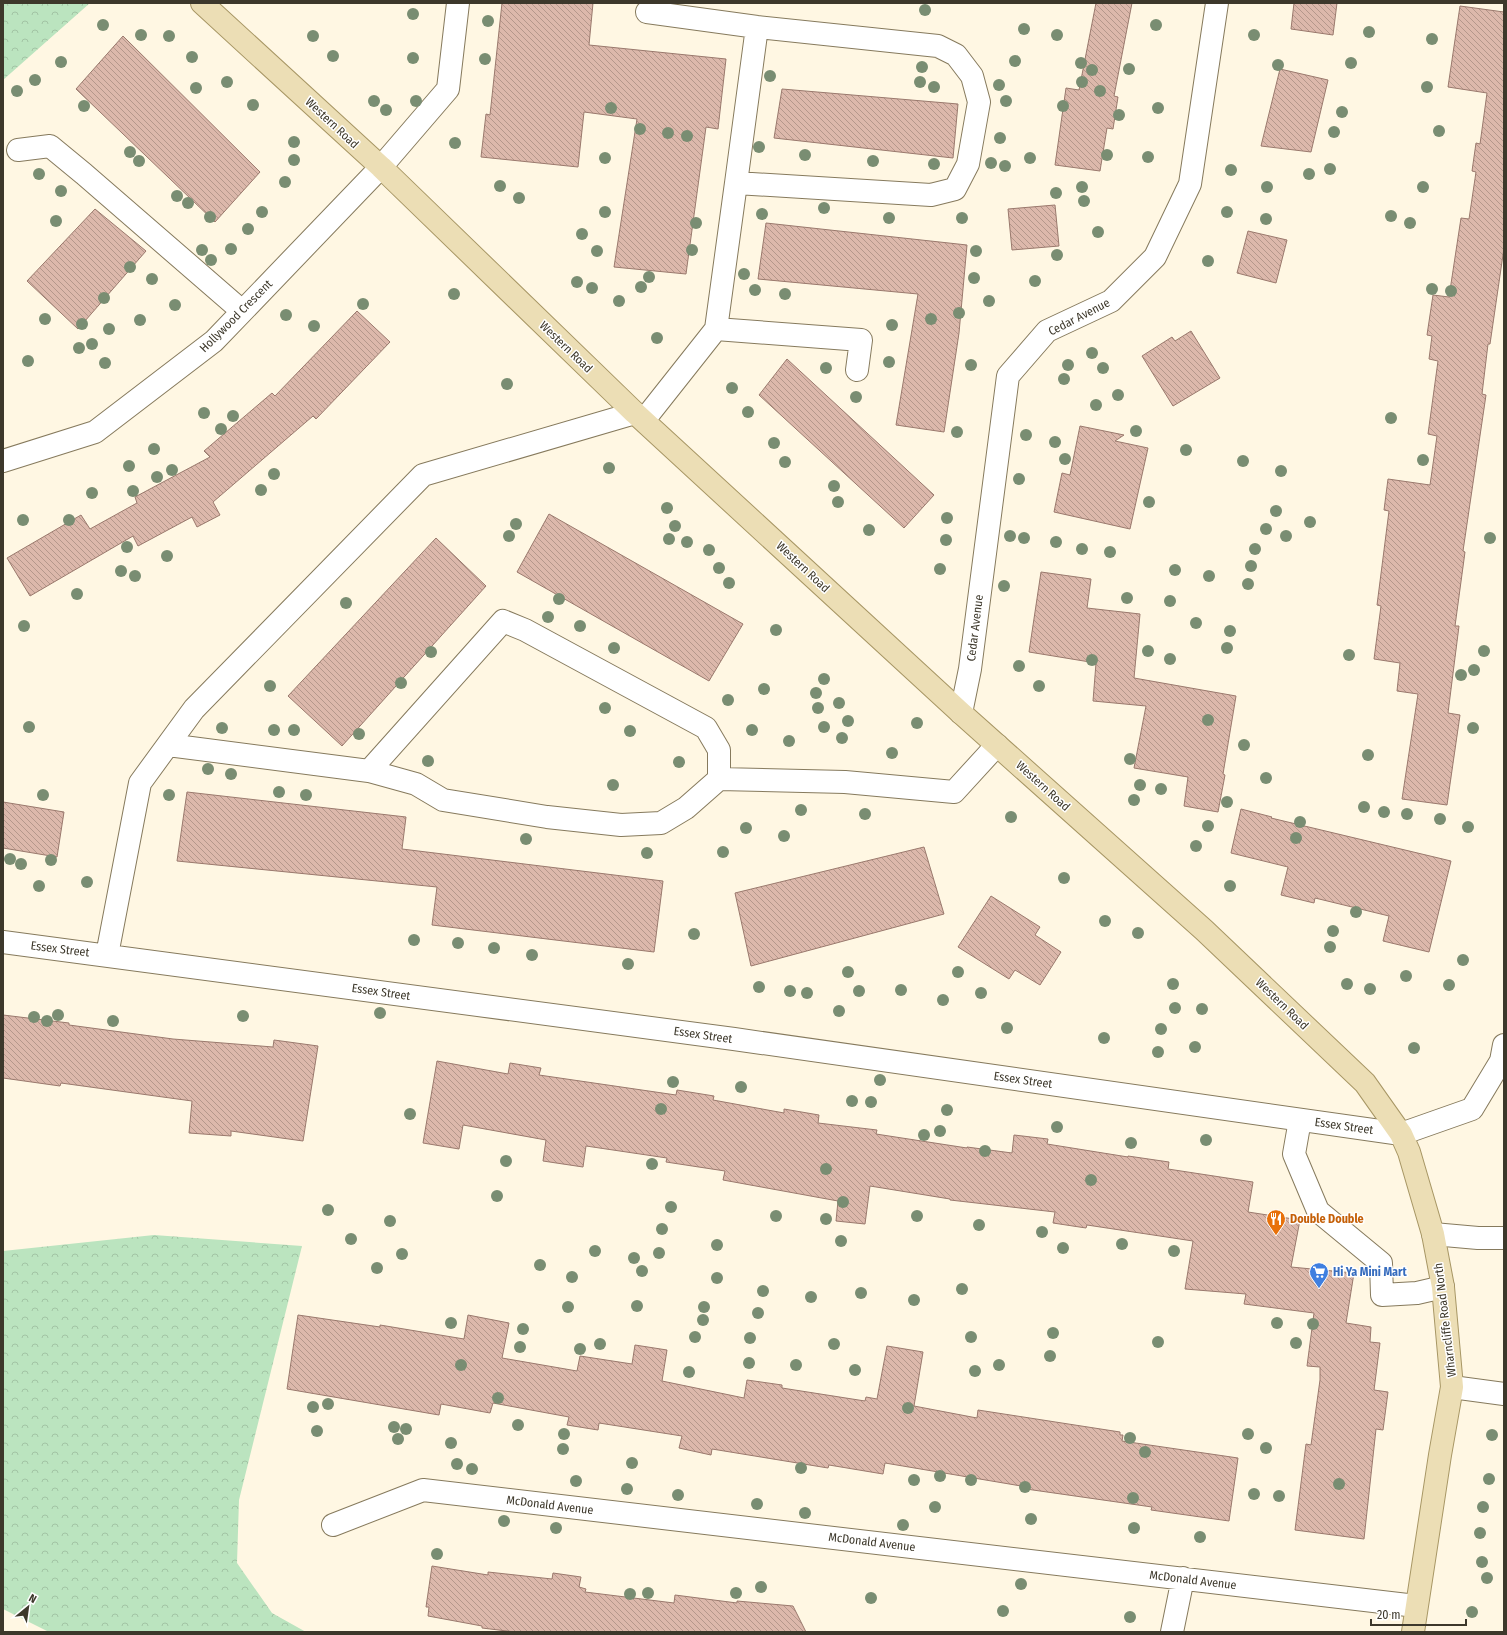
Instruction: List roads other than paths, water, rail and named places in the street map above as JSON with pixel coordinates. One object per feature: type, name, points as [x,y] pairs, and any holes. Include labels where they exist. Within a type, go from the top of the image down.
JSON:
[{"type":"main road","name":"Western Road","points":[[202,3],[381,167],[639,416],[961,713],[1204,930],[1365,1083],[1401,1134]]},
{"type":"main road","name":"Wharncliffe Road North","points":[[1401,1134],[1409,1152],[1433,1234],[1444,1287],[1452,1387],[1413,1632]]},
{"type":"street","name":"Hollywood Crescent","points":[[3,461],[95,432],[214,341],[381,167],[448,90],[458,3]]},
{"type":"street","name":"Cedar Avenue","points":[[961,713],[970,669],[1008,376],[1047,331],[1111,301],[1154,257],[1190,184],[1217,3]]},
{"type":"street","points":[[647,12],[757,27],[938,46],[956,55],[972,76],[979,102],[968,164],[955,189],[931,195],[736,183]]},
{"type":"street","points":[[107,955],[140,783],[194,709],[423,475],[639,416],[716,329],[757,27]]},
{"type":"street","points":[[18,150],[50,146],[242,311]]},
{"type":"street","points":[[716,329],[861,340],[857,370]]},
{"type":"street","points":[[369,771],[503,621],[532,634],[706,728],[720,750],[719,779]]},
{"type":"street","points":[[168,745],[369,771],[416,784],[443,800],[547,817],[620,824],[661,823],[686,808],[719,779],[845,782],[954,792],[997,745]]},
{"type":"street","name":"Essex Street","points":[[3,942],[727,1038],[1401,1134]]},
{"type":"street","points":[[1401,1134],[1472,1109],[1501,1061],[1504,1045]]},
{"type":"street","points":[[1300,1120],[1294,1154],[1318,1211],[1381,1263],[1382,1295],[1417,1293],[1444,1287]]},
{"type":"street","points":[[1433,1234],[1478,1238],[1504,1238]]},
{"type":"street","points":[[1452,1387],[1504,1394]]},
{"type":"street","name":"McDonald Avenue","points":[[333,1525],[423,1490],[1416,1606]]},
{"type":"street","points":[[1172,1632],[1183,1578]]},
{"type":"place","name":"Double Double","points":[[1276,1236]]},
{"type":"place","name":"Hi Ya Mini Mart","points":[[1319,1289]]}]
